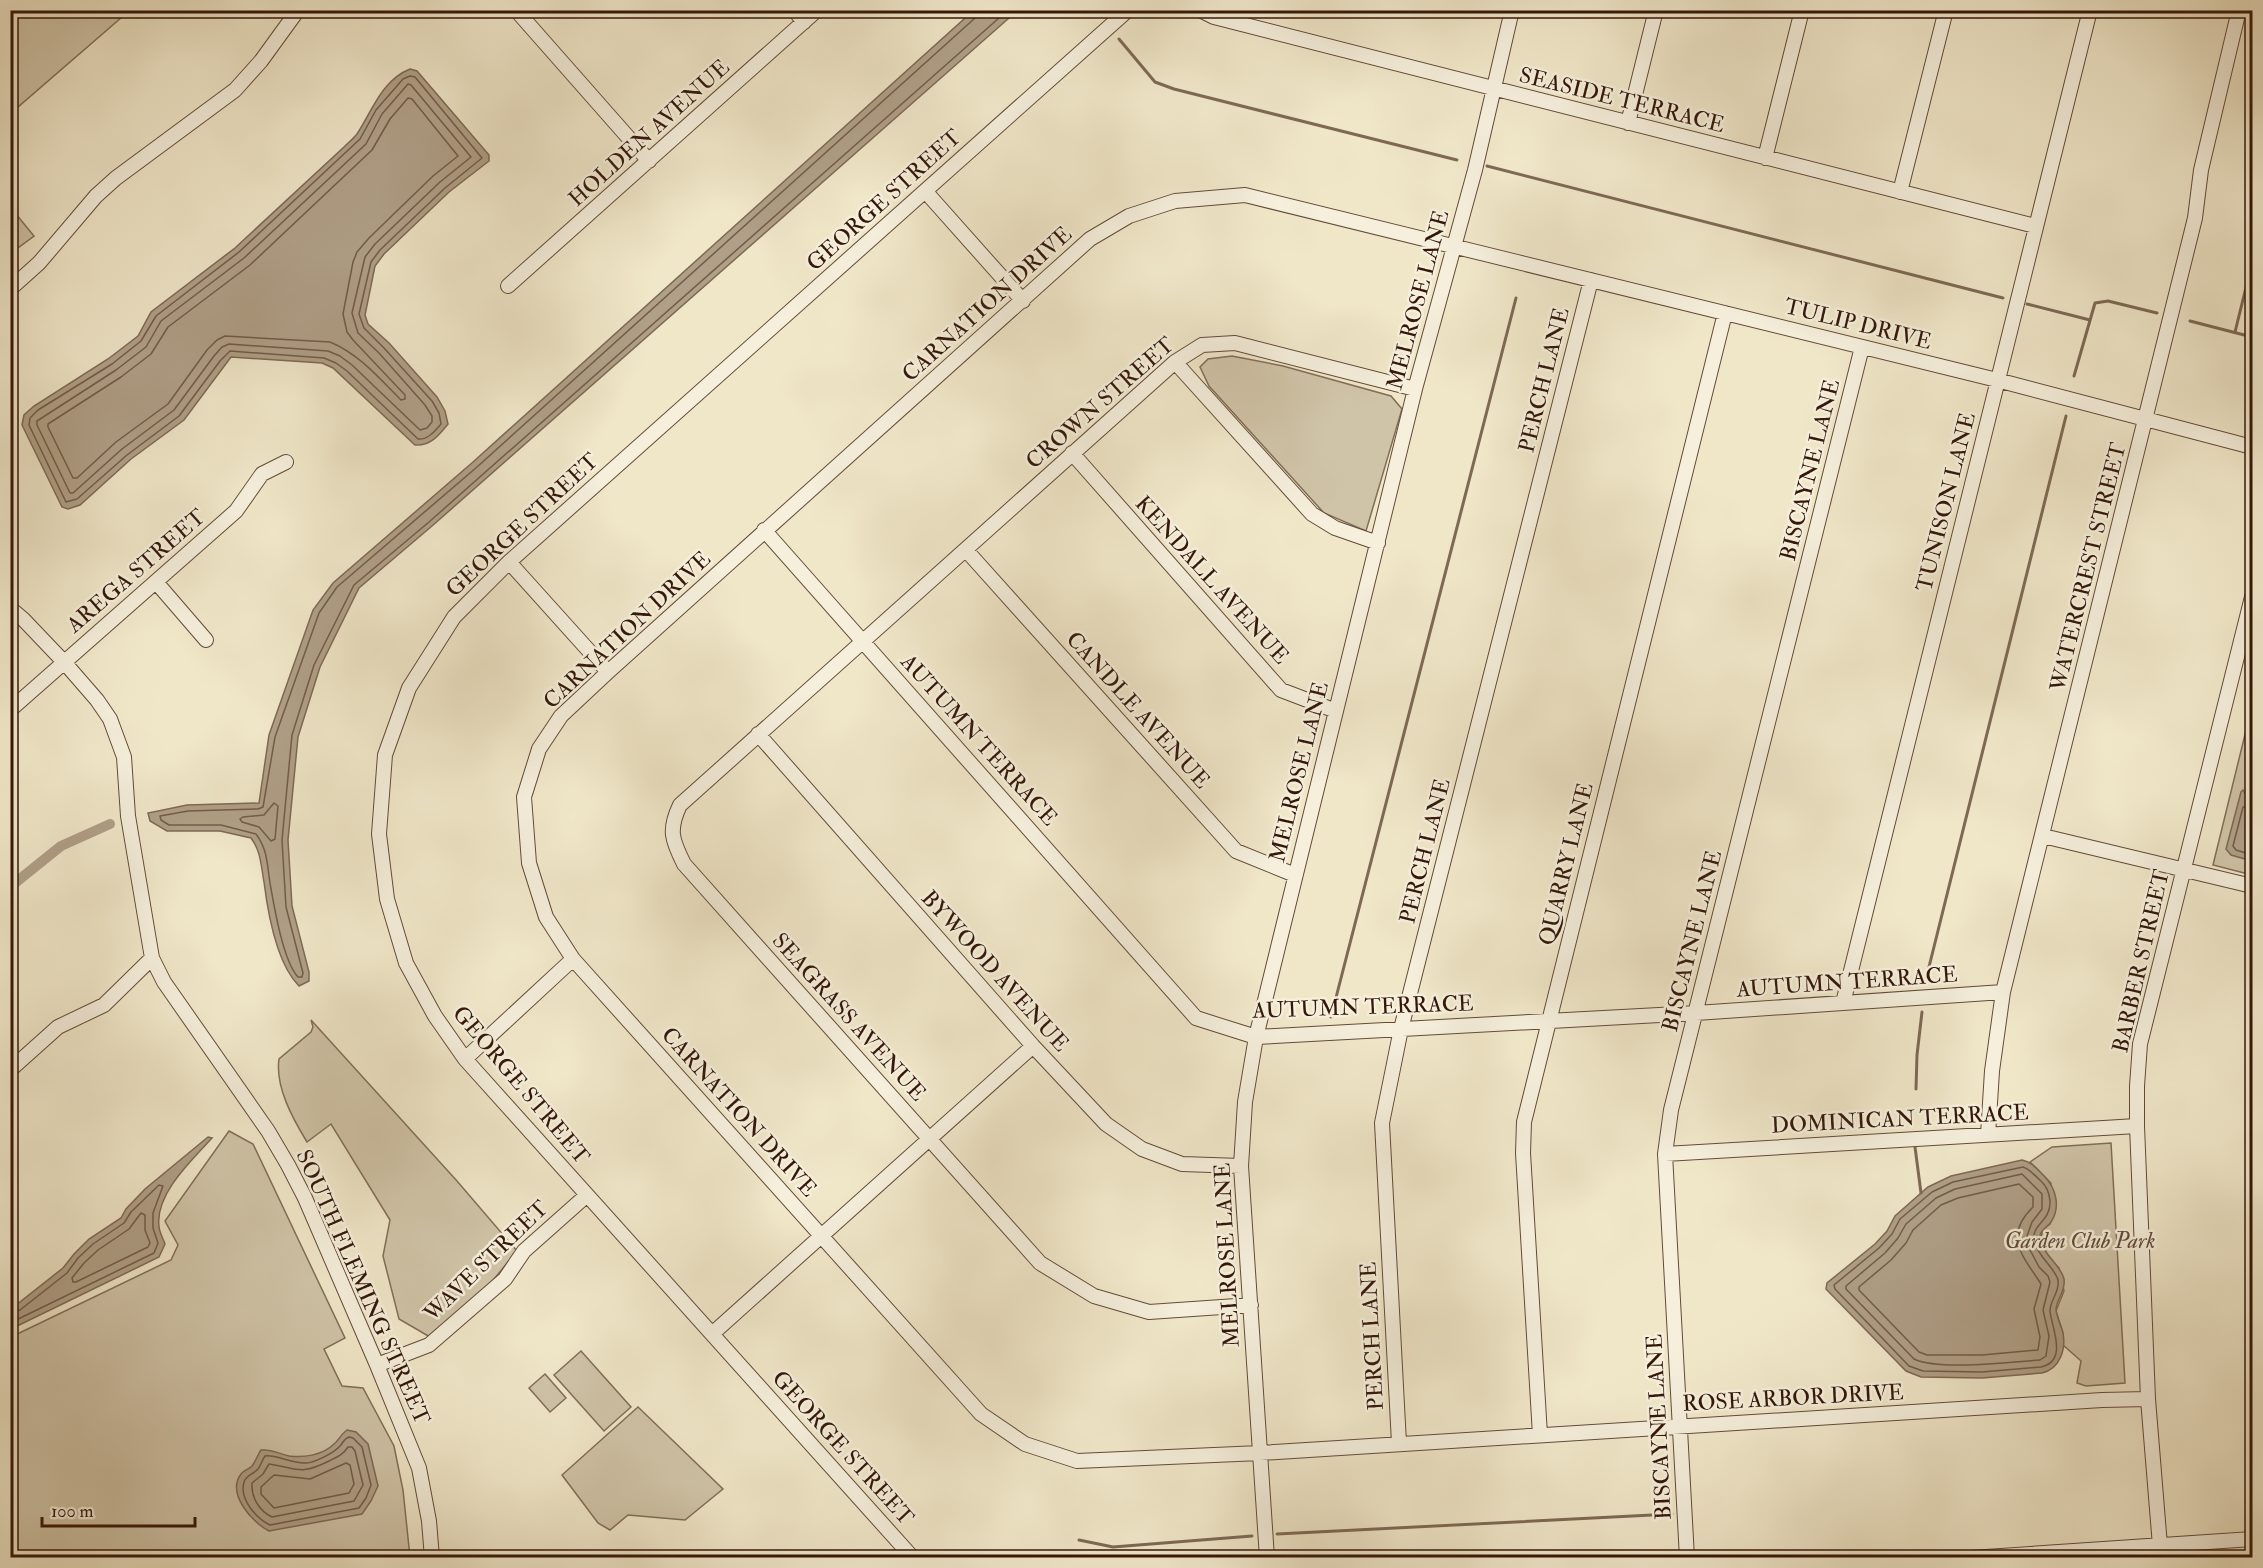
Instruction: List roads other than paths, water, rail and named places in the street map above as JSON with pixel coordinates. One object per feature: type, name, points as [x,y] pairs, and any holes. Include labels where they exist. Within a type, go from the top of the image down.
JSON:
[{"type":"street","points":[[10,289],[39,263],[96,196],[116,178],[235,90],[261,61],[298,10]]},
{"type":"street","points":[[516,10],[649,161]]},
{"type":"street","points":[[794,10],[804,22]]},
{"type":"street","name":"HOLDEN AVENUE","points":[[508,286],[817,10]]},
{"type":"street","name":"GEORGE STREET","points":[[913,1557],[465,1059],[435,1016],[406,963],[387,899],[379,834],[385,755],[409,688],[454,617],[509,562],[1128,10]]},
{"type":"street","name":"SEASIDE TERRACE","points":[[1200,10],[1214,17],[1494,90],[2035,226]]},
{"type":"street","name":"MELROSE LANE","points":[[1267,1557],[1241,1166],[1245,1102],[1256,1037],[1295,875],[1415,390],[1475,170],[1512,10]]},
{"type":"street","points":[[1628,123],[1656,10]]},
{"type":"street","points":[[1765,158],[1802,10]]},
{"type":"street","points":[[1900,192],[1946,10]]},
{"type":"street","name":"TUNISON LANE","points":[[1843,1003],[2090,10]]},
{"type":"street","name":"WATERCREST STREET","points":[[1988,1136],[1992,1071],[2003,993],[2195,218],[2201,170],[2239,10]]},
{"type":"street","points":[[926,192],[1023,301]]},
{"type":"street","name":"CARNATION DRIVE","points":[[1260,1453],[1077,1461],[1025,1444],[981,1414],[573,959],[546,917],[529,863],[524,797],[539,749],[561,716],[764,530],[1090,239],[1129,216],[1175,201],[1245,195],[1453,247]]},
{"type":"street","name":"TULIP DRIVE","points":[[1453,247],[1997,380],[2253,447]]},
{"type":"street","name":"PERCH LANE","points":[[1400,1443],[1382,1123],[1401,1029],[1591,280]]},
{"type":"street","name":"QUARRY LANE","points":[[1540,1435],[1523,1153],[1524,1122],[1725,313]]},
{"type":"street","name":"CROWN STREET","points":[[863,641],[1175,362],[1202,345],[1235,343],[1415,390]]},
{"type":"street","name":"BISCAYNE LANE","points":[[1687,1557],[1665,1154],[1671,1110],[1862,347]]},
{"type":"street","points":[[1175,362],[1312,514],[1335,528],[1378,543]]},
{"type":"street","name":"KENDALL AVENUE","points":[[1072,453],[1281,690],[1336,711]]},
{"type":"street","name":"AREGA STREET","points":[[10,710],[236,511],[262,474],[286,462]]},
{"type":"street","name":"AUTUMN TERRACE","points":[[764,530],[1196,1018],[1256,1037],[1696,1013],[2003,993]]},
{"type":"street","name":"CANDLE AVENUE","points":[[966,550],[1236,851],[1295,875]]},
{"type":"street","points":[[509,562],[608,672]]},
{"type":"street","points":[[156,582],[206,640]]},
{"type":"street","name":"BARBER STREET","points":[[2160,1552],[2148,1399],[2137,1126],[2140,1044],[2253,597]]},
{"type":"street","name":"SOUTH FLEMING STREET","points":[[10,608],[64,662],[97,700],[110,719],[124,757],[129,816],[152,958],[164,982],[268,1131],[288,1165],[377,1365],[419,1468],[429,1521],[432,1557]]},
{"type":"street","name":"SEAGRASS AVENUE","points":[[863,641],[680,806],[672,821],[672,841],[684,864],[1040,1263],[1094,1296],[1149,1312],[1251,1305]]},
{"type":"street","name":"BYWOOD AVENUE","points":[[758,735],[1033,1046],[1106,1125],[1142,1149],[1182,1164],[1241,1166]]},
{"type":"street","points":[[2043,836],[2253,885]]},
{"type":"street","points":[[10,1070],[58,1027],[104,1005],[152,958]]},
{"type":"street","points":[[465,1059],[573,959]]},
{"type":"street","points":[[712,1334],[1033,1046]]},
{"type":"street","name":"DOMINICAN TERRACE","points":[[1665,1154],[2137,1126]]},
{"type":"street","name":"WAVE STREET","points":[[377,1365],[429,1345],[504,1279],[524,1251],[587,1196]]},
{"type":"street","name":"ROSE ARBOR DRIVE","points":[[1260,1453],[2148,1399]]},
{"type":"street","points":[[1971,1557],[2160,1552],[2253,1539]]},
{"type":"water","points":[[974,10],[1017,11],[359,588],[320,667],[298,737],[288,840],[292,906],[309,972],[309,981],[299,986],[284,965],[274,937],[260,859],[251,838],[220,831],[167,831],[150,821],[148,813],[187,805],[259,803],[269,735],[313,610],[333,583],[473,462]]},
{"type":"water","points":[[410,69],[417,71],[489,155],[489,161],[449,192],[384,254],[375,266],[365,315],[368,324],[389,343],[437,397],[445,411],[448,424],[430,442],[415,445],[333,368],[322,363],[231,357],[184,420],[131,459],[80,505],[68,509],[62,507],[22,425],[24,415],[34,406],[108,359],[138,336],[151,312],[235,248],[352,139],[385,88],[400,74]]},
{"type":"water","points":[[2243,790],[2252,806],[2252,861],[2231,855],[2226,849]]},
{"type":"water","points":[[208,1137],[212,1138],[176,1178],[163,1202],[159,1214],[159,1226],[165,1244],[159,1257],[11,1329],[11,1309],[63,1268],[89,1239],[121,1218],[126,1209],[145,1189]]},
{"type":"water","points":[[2022,1160],[2032,1164],[2044,1176],[2052,1186],[2056,1198],[2054,1216],[2042,1232],[2040,1240],[2045,1251],[2060,1269],[2064,1279],[2064,1288],[2056,1310],[2064,1345],[2057,1363],[2042,1373],[1982,1378],[1921,1377],[1906,1371],[1826,1289],[1827,1283],[1875,1244],[1887,1231],[1895,1216],[1928,1187],[1951,1176]]},
{"type":"water","points":[[347,1430],[356,1432],[368,1444],[378,1486],[362,1514],[269,1531],[249,1515],[239,1499],[237,1482],[242,1473],[252,1466],[261,1450],[289,1456],[313,1455],[330,1448]]},
{"type":"waterway","points":[[1119,39],[1155,82],[1174,89],[1457,160]]},
{"type":"waterway","points":[[1487,166],[2003,298]]},
{"type":"waterway","points":[[2235,332],[2252,263]]},
{"type":"waterway","points":[[1331,1017],[1516,298]]},
{"type":"waterway","points":[[2074,376],[2095,303],[2108,301],[2157,313]]},
{"type":"waterway","points":[[2027,304],[2090,320]]},
{"type":"waterway","points":[[2190,321],[2252,337]]},
{"type":"waterway","points":[[1925,983],[2066,416]]},
{"type":"waterway","points":[[10,887],[61,846],[110,824]]},
{"type":"waterway","points":[[1916,1089],[1922,1012]]},
{"type":"waterway","points":[[1915,1147],[1921,1193]]},
{"type":"waterway","points":[[1277,1534],[1672,1514]]},
{"type":"waterway","points":[[1079,1540],[1113,1547],[1252,1536]]},
{"type":"park label","name":"Garden Club Park","points":[[2080,1241]]}]
